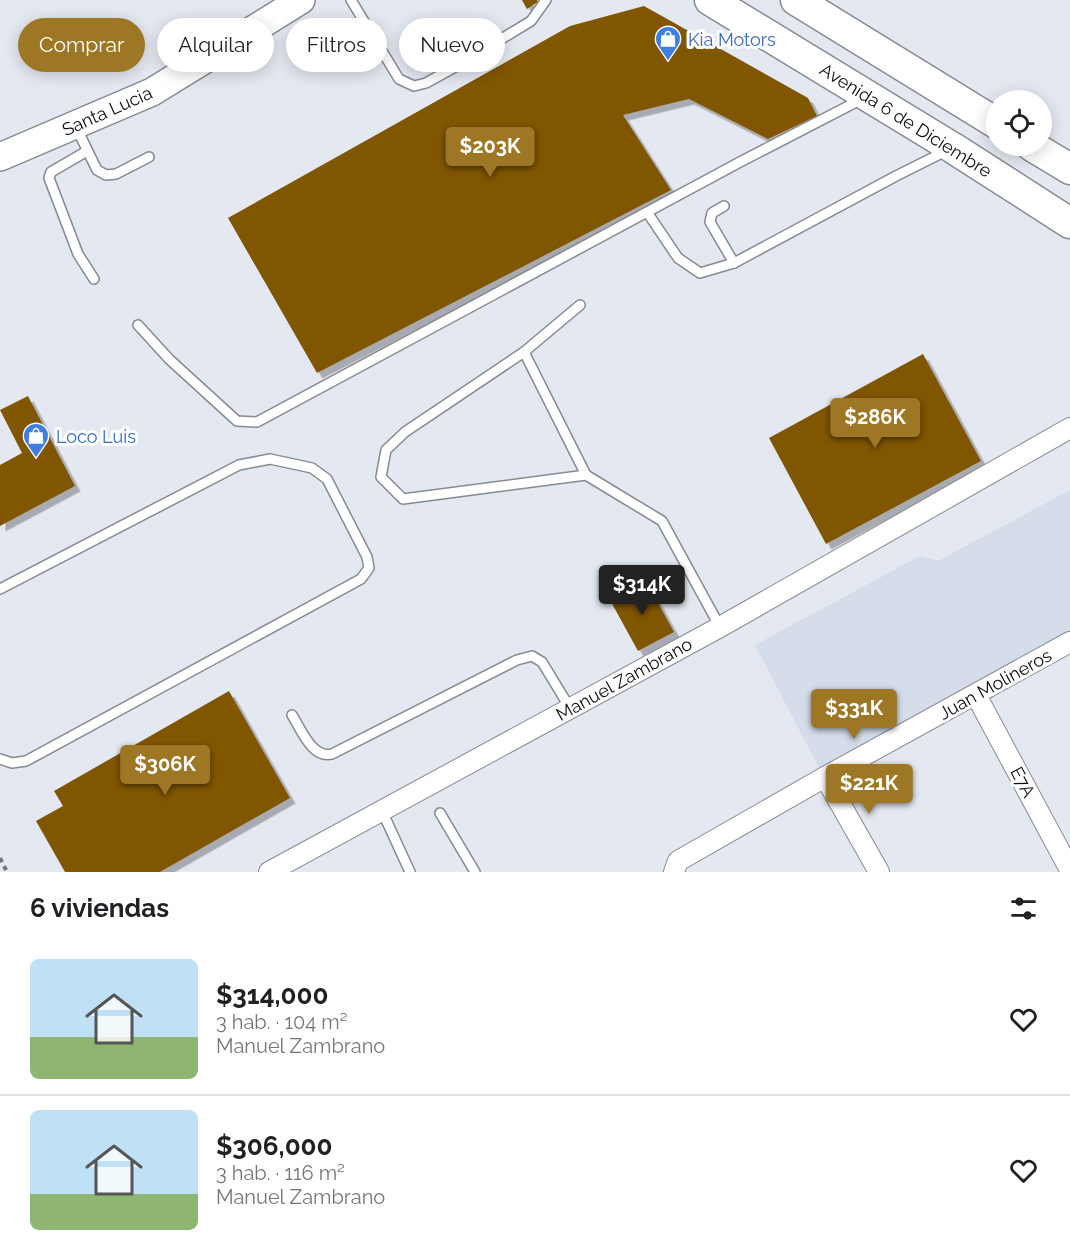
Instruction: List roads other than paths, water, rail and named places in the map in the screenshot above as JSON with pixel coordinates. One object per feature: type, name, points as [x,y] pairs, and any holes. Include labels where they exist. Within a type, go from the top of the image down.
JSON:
[{"type":"main road","name":"Avenida 6 de Diciembre","points":[[710,0],[953,148],[1070,223]]},
{"type":"main road","points":[[796,0],[986,117]]},
{"type":"main road","points":[[1049,156],[1070,169]]},
{"type":"street","name":"Santa Lucia","points":[[0,157],[152,92],[302,0]]},
{"type":"street","name":"Manuel Zambrano","points":[[269,872],[720,627],[1070,428]]},
{"type":"street","name":"Juan Molineros","points":[[674,872],[678,861],[1070,642]]},
{"type":"street","name":"E7A","points":[[976,695],[1070,870]]},
{"type":"street","points":[[825,777],[879,872]]},
{"type":"lane","points":[[351,0],[399,79],[414,86],[426,83],[455,67],[531,21],[546,0]]},
{"type":"lane","points":[[138,325],[169,358],[237,421],[257,422],[868,96]]},
{"type":"lane","points":[[75,125],[97,170],[106,175],[117,174],[149,157]]},
{"type":"lane","points":[[647,212],[678,258],[700,273],[734,263],[953,148]]},
{"type":"lane","points":[[87,151],[51,172],[49,178],[78,254],[94,279]]},
{"type":"lane","points":[[724,206],[712,213],[710,222],[734,263]]},
{"type":"lane","points":[[580,306],[524,352],[405,432],[386,450],[381,477],[403,499],[586,475]]},
{"type":"lane","points":[[524,352],[586,475],[662,521],[720,627]]},
{"type":"lane","points":[[0,589],[238,465],[270,459],[312,468],[327,479],[367,557],[369,568],[361,579],[26,761],[12,764],[0,759]]},
{"type":"lane","points":[[292,715],[316,752],[324,756],[517,660],[531,656],[542,662],[570,708]]},
{"type":"lane","points":[[382,811],[410,872]]},
{"type":"lane","points":[[440,813],[475,872]]},
{"type":"place","name":"Kia Motors","points":[[668,62]]},
{"type":"place","name":"Loco Luis","points":[[36,459]]}]
